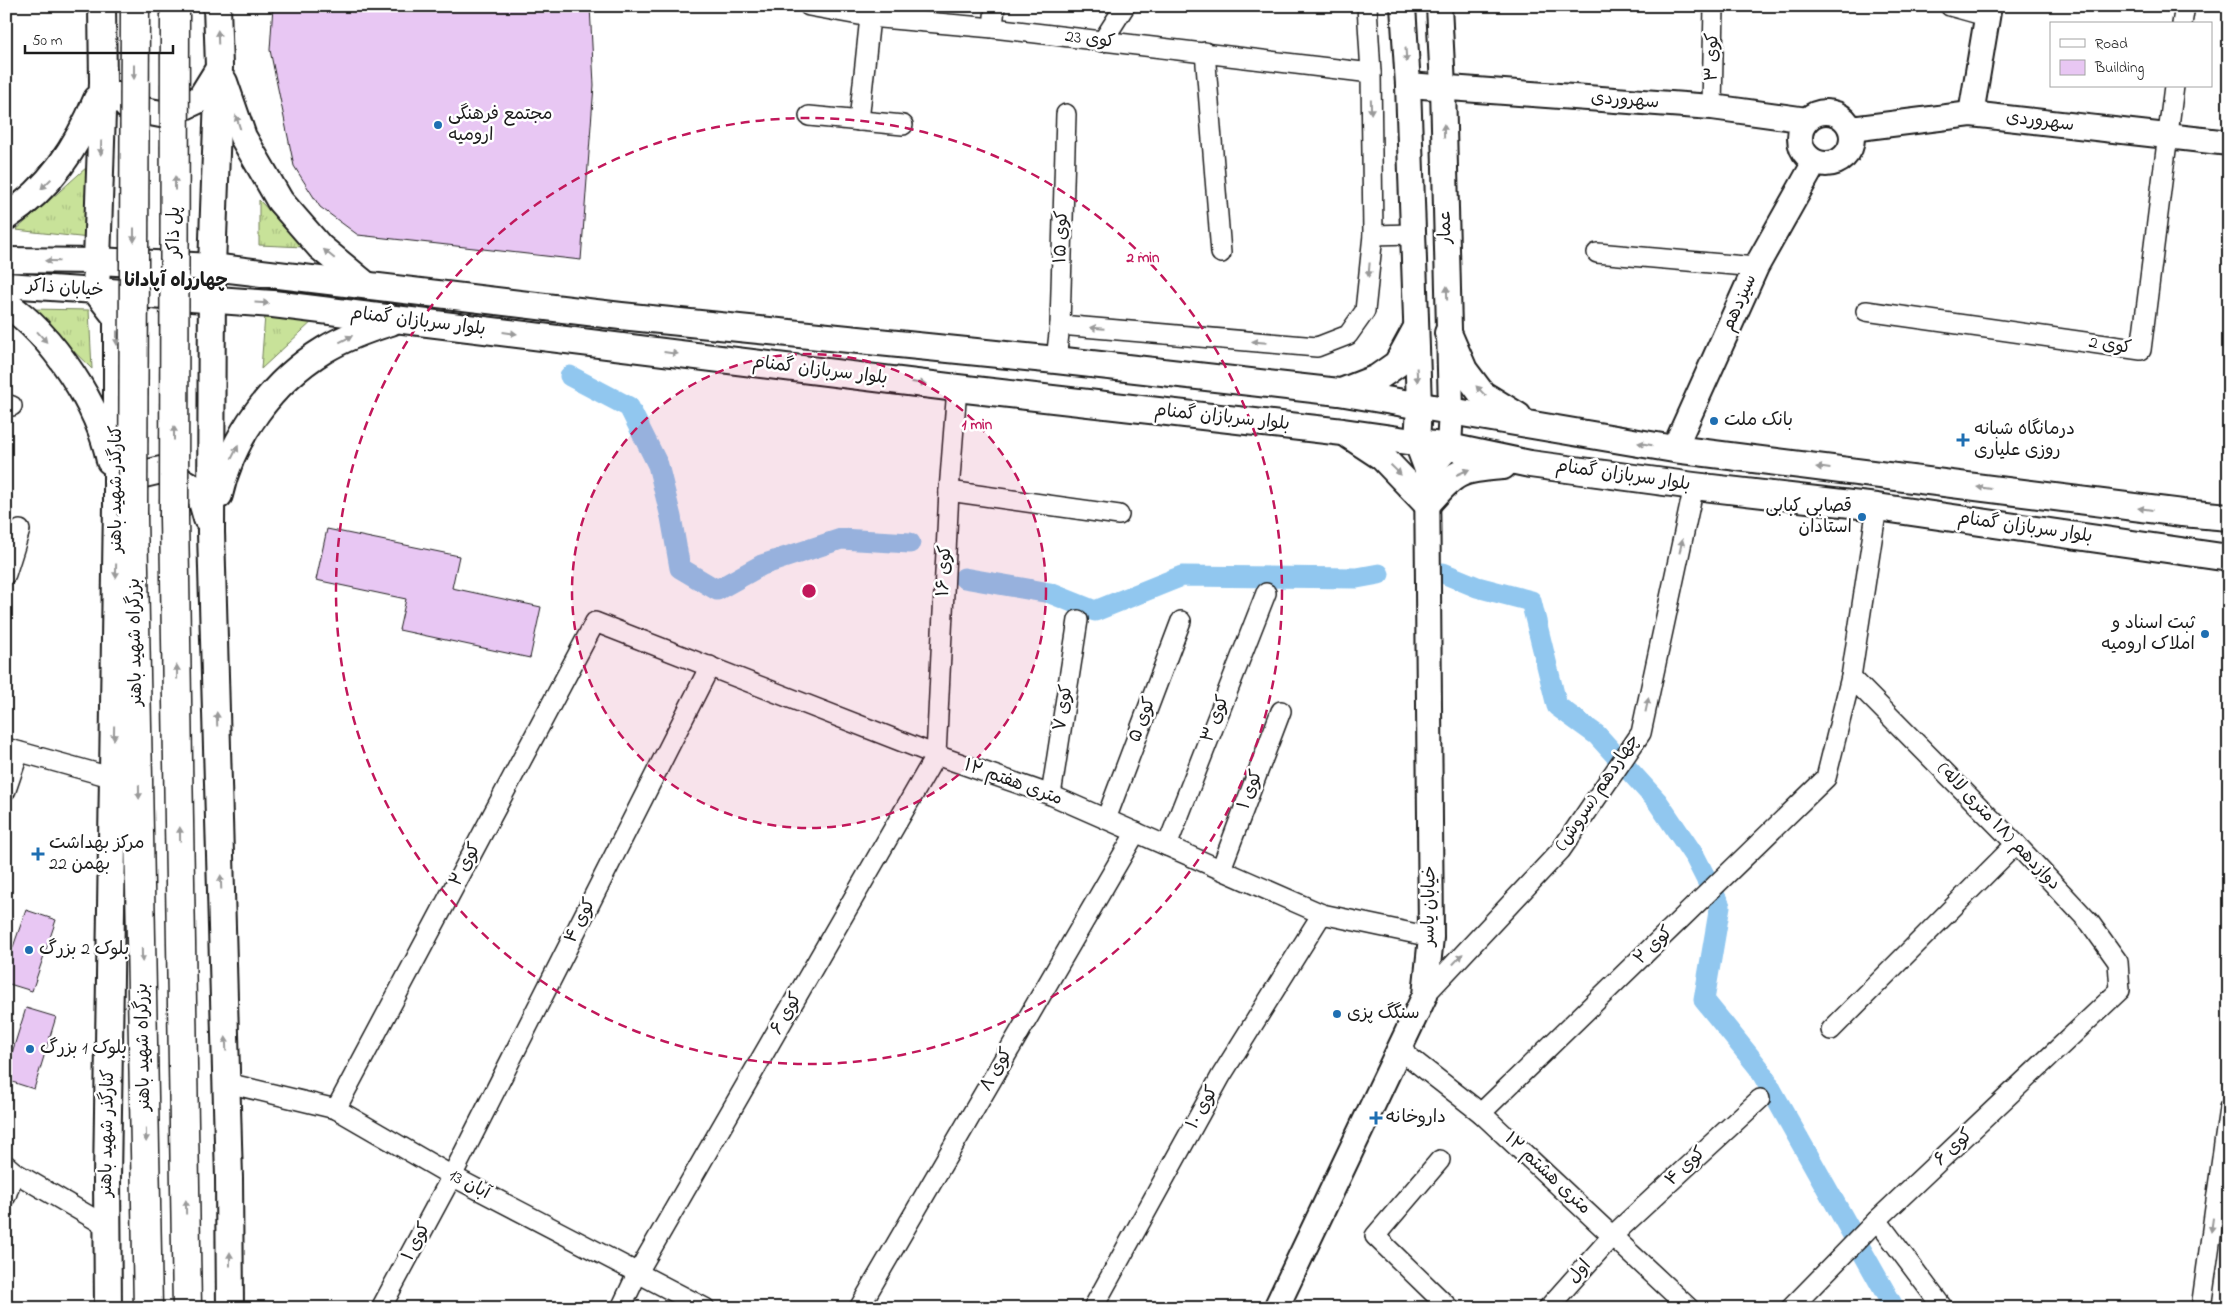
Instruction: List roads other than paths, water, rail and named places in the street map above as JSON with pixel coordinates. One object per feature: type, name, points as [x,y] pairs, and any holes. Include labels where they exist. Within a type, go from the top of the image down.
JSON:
[{"type":"highway","points":[[125,510],[135,6]]},
{"type":"highway","name":"پل ذاکر","points":[[175,6],[174,517],[187,1308]]},
{"type":"highway","name":"بزرگراه شهید باهنر","points":[[125,510],[148,1308]]},
{"type":"main road","points":[[96,291],[103,82],[102,6]]},
{"type":"main road","points":[[218,6],[220,67],[212,267],[211,532],[227,1083],[230,1308]]},
{"type":"main road","points":[[103,82],[129,108],[166,115],[200,99],[220,67]]},
{"type":"main road","points":[[220,67],[243,137],[280,201],[320,247],[366,286]]},
{"type":"main road","points":[[6,217],[25,205],[58,172],[84,130],[103,82]]},
{"type":"main road","name":"خیابان ذاکر","points":[[97,261],[212,267]]},
{"type":"main road","name":"بلوار سربازان گمنام","points":[[212,267],[621,316],[1056,360],[1339,392],[1674,449],[2182,513],[2229,517]]},
{"type":"main road","name":"کنارگذر شهید باهنر","points":[[96,291],[117,318],[125,510],[114,778],[107,1169],[108,1308]]},
{"type":"main road","name":"خیابان ذاکر","points":[[96,291],[213,300]]},
{"type":"main road","name":"بلوار سربازان گمنام","points":[[213,300],[273,304],[956,388],[1342,432],[1449,447],[1530,464],[1694,486],[1877,507],[2229,558]]},
{"type":"main road","points":[[6,304],[41,335],[62,360],[92,409],[125,510]]},
{"type":"main road","points":[[211,532],[224,473],[252,419],[292,374],[324,350],[360,332],[398,320]]},
{"type":"main road","points":[[1339,392],[1377,378],[1397,364],[1415,330]]},
{"type":"main road","points":[[1448,332],[1464,370],[1482,394],[1536,427]]},
{"type":"main road","points":[[1342,432],[1376,452],[1397,471],[1427,504],[1449,479],[1468,469],[1530,464]]},
{"type":"main road","points":[[125,510],[120,480],[161,470],[199,491],[211,532]]},
{"type":"main road","points":[[2177,549],[2184,542],[2188,532],[2187,522],[2182,513]]},
{"type":"street","name":"کوی 23","points":[[809,6],[870,17],[993,28],[1371,73]]},
{"type":"street","points":[[993,28],[995,6]]},
{"type":"street","points":[[1102,42],[1125,6]]},
{"type":"street","points":[[1060,324],[1317,347],[1348,335],[1365,311],[1372,235],[1371,73],[1367,6]]},
{"type":"street","name":"عمار","points":[[1403,6],[1408,85],[1419,406],[1417,443]]},
{"type":"street","name":"عمار","points":[[1439,6],[1443,87],[1451,410],[1449,447]]},
{"type":"street","name":"کوی ۳","points":[[1712,107],[1714,6]]},
{"type":"street","points":[[1950,6],[1988,11],[1971,114]]},
{"type":"street","points":[[2182,22],[2184,6]]},
{"type":"street","points":[[859,121],[870,17]]},
{"type":"street","points":[[1205,52],[1221,253]]},
{"type":"street","name":"سهروردی","points":[[1408,85],[1712,107],[1807,120]]},
{"type":"street","points":[[2167,137],[2174,88]]},
{"type":"street","points":[[1831,112],[1846,122],[1850,129],[1851,146],[1840,160],[1832,164],[1815,162],[1808,158],[1800,143],[1800,135],[1807,120],[1814,115],[1831,112]]},
{"type":"street","name":"کوی ۱۵","points":[[1056,360],[1060,324],[1066,114]]},
{"type":"street","name":"سهروردی","points":[[1850,129],[1971,114],[2229,143]]},
{"type":"street","points":[[809,116],[903,124]]},
{"type":"street","name":"کوی 2","points":[[1866,311],[2141,350],[2167,137]]},
{"type":"street","name":"سیزدهم","points":[[1674,449],[1756,267],[1815,162]]},
{"type":"street","points":[[1372,235],[1412,234]]},
{"type":"street","points":[[1597,253],[1756,267]]},
{"type":"street","name":"خیابان ذاکر","points":[[6,260],[97,261]]},
{"type":"street","name":"خیابان ذاکر","points":[[6,285],[96,291]]},
{"type":"street","name":"کوی ۱۶","points":[[936,755],[956,388]]},
{"type":"street","name":"خیابان یاسر","points":[[1276,1308],[1425,995],[1431,937],[1427,470],[1417,443]]},
{"type":"street","points":[[1427,470],[1449,447]]},
{"type":"street","name":"چهاردهم (سروش)","points":[[1425,995],[1561,850],[1641,732],[1694,486]]},
{"type":"street","points":[[949,491],[1119,515]]},
{"type":"street","points":[[1851,677],[1877,507]]},
{"type":"street","points":[[6,574],[20,530]]},
{"type":"street","name":"کوی ۳","points":[[1167,846],[1266,593]]},
{"type":"street","name":"کوی ۷","points":[[1051,795],[1078,620]]},
{"type":"street","name":"کوی ۵","points":[[1106,819],[1181,621]]},
{"type":"street","name":"۱۲ متری هفتم","points":[[595,622],[936,755],[1051,795],[1322,914],[1431,937]]},
{"type":"street","name":"کوی ۲","points":[[336,1109],[595,622]]},
{"type":"street","name":"کوی ۴","points":[[452,1176],[710,666]]},
{"type":"street","name":"کوی ۲","points":[[1481,1113],[1826,778],[1851,677]]},
{"type":"street","name":"دوازدهم (۱۸ متری لاله)","points":[[1851,677],[2016,844],[2090,923],[2118,962],[2120,990]]},
{"type":"street","name":"کوی ۱","points":[[1221,870],[1281,712]]},
{"type":"street","points":[[6,790],[12,750],[114,778]]},
{"type":"street","name":"کوی ۶","points":[[621,1308],[638,1272],[936,755]]},
{"type":"street","name":"کوی ۸","points":[[859,1308],[1136,832]]},
{"type":"street","points":[[1831,1030],[2016,844]]},
{"type":"street","name":"کوی ۱۰","points":[[1093,1308],[1221,1076],[1322,914]]},
{"type":"street","name":"کوی ۶","points":[[1791,1308],[1877,1220],[2120,990]]},
{"type":"street","name":"۱۲ متری هشتم","points":[[1399,1049],[1481,1113],[1689,1308]]},
{"type":"street","name":"13 آبان","points":[[227,1083],[336,1109],[452,1176],[705,1308]]},
{"type":"street","name":"کوی ۴","points":[[1613,1236],[1760,1099]]},
{"type":"street","points":[[2201,1308],[2229,1108]]},
{"type":"street","points":[[1440,1160],[1375,1236],[1449,1308]]},
{"type":"street","points":[[6,1196],[10,1169],[108,1227]]},
{"type":"street","name":"کوی ۱","points":[[381,1308],[452,1176]]},
{"type":"street","points":[[1877,1220],[1943,1308]]},
{"type":"street","name":"اول","points":[[1548,1308],[1613,1236]]},
{"type":"waterway","points":[[570,376],[629,407],[658,465],[671,517],[680,568],[717,590],[762,565],[841,539],[910,543]]},
{"type":"waterway","points":[[1443,573],[1477,587],[1531,601],[1557,706],[1597,735],[1657,801],[1695,857],[1720,906],[1704,1000],[1759,1068],[1894,1308]]},
{"type":"waterway","points":[[964,578],[1050,593],[1095,611],[1182,576],[1357,578],[1379,574]]},
{"type":"place","name":"مجتمع فرهنگی ارومیه","points":[[438,125]]},
{"type":"place","name":"بانک ملت","points":[[1714,421]]},
{"type":"place","name":"درمانگاه شبانه روزی علیاری","points":[[1963,440]]},
{"type":"place","name":"قصابی کبابی استادان","points":[[1862,517]]},
{"type":"place","name":"ثبت اسناد و املاک ارومیه","points":[[2205,634]]},
{"type":"place","name":"مرکز بهداشت 22 بهمن","points":[[38,854]]},
{"type":"place","name":"بلوک 2 بزرگ","points":[[29,950]]},
{"type":"place","name":"سنگگ پزی","points":[[1337,1014]]},
{"type":"place","name":"بلوک 1 بزرگ","points":[[30,1049]]},
{"type":"place","name":"داروخانه","points":[[1376,1118]]},
{"type":"district","name":"چهارراه آپادانا","points":[[176,281]]}]
